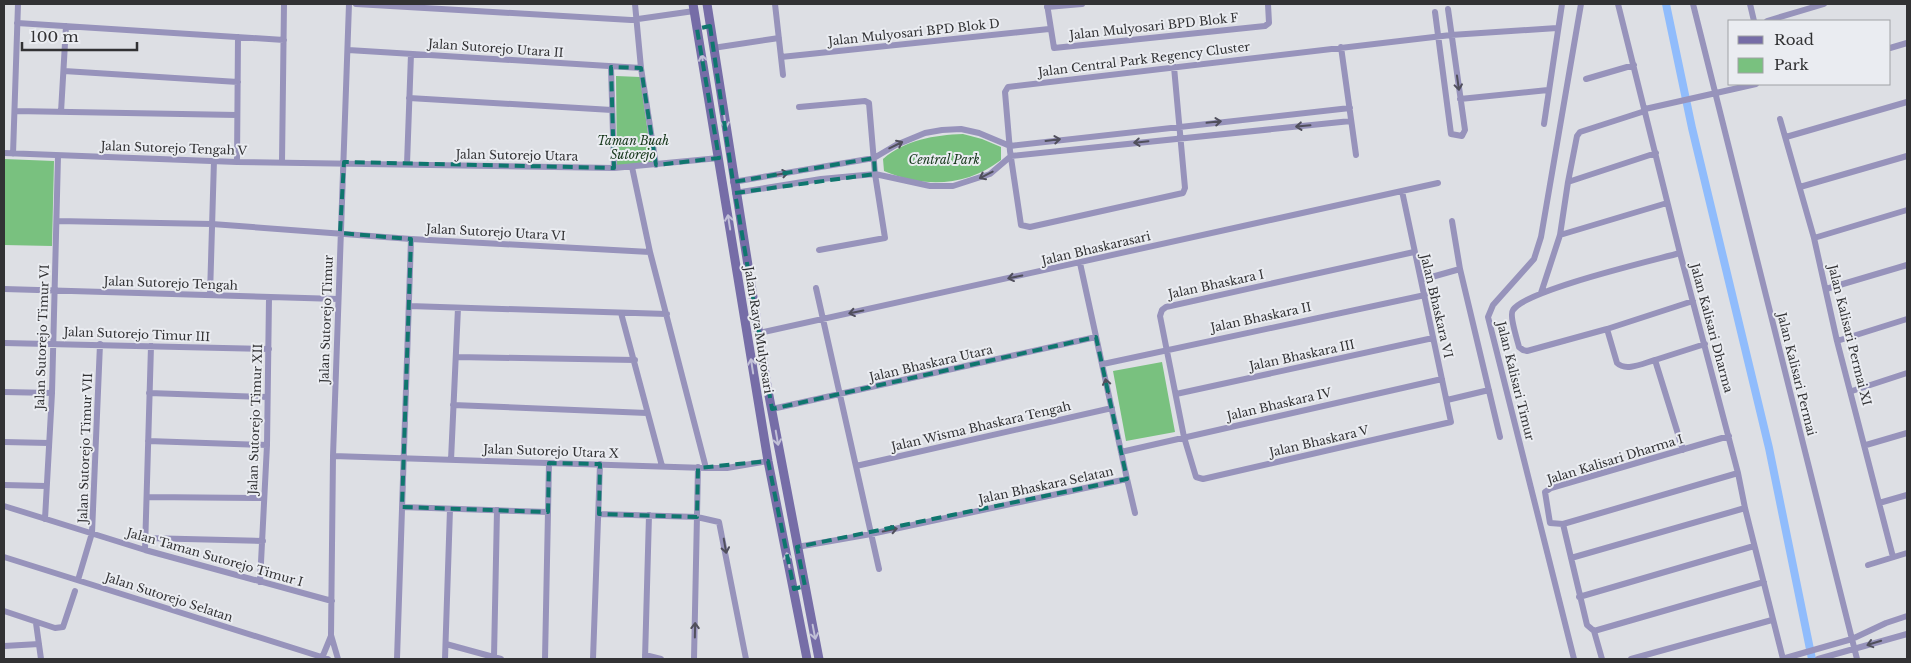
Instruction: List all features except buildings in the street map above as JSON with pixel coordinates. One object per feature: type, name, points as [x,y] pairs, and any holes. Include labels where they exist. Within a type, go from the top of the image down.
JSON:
[{"type":"main road","name":"Jalan Raya Mulyosari","points":[[707,4],[733,182],[766,380],[819,659]]},
{"type":"main road","name":"Jalan Raya Mulyosari","points":[[693,7],[720,158],[768,461],[807,659]]},
{"type":"main road","points":[[697,29],[710,26]]},
{"type":"main road","points":[[755,382],[766,380]]},
{"type":"main road","points":[[794,589],[805,586]]},
{"type":"main road","points":[[797,607],[808,604]]},
{"type":"street","points":[[13,154],[18,4]]},
{"type":"street","points":[[282,162],[284,4]]},
{"type":"street","name":"Jalan Sutorejo Timur","points":[[338,659],[332,635],[333,456],[349,4]]},
{"type":"street","points":[[356,4],[636,20],[693,7]]},
{"type":"street","points":[[635,4],[641,68],[656,165]]},
{"type":"street","points":[[775,4],[783,75]]},
{"type":"street","points":[[1047,6],[1082,4]]},
{"type":"street","name":"Jalan Mulyosari BPD Blok F","points":[[1047,6],[1049,29],[1054,48],[1265,26],[1269,22],[1268,4]]},
{"type":"street","points":[[1544,124],[1562,4]]},
{"type":"street","name":"Jalan Kalisari Timur","points":[[1574,659],[1488,317],[1493,305],[1534,259],[1541,237],[1581,4]]},
{"type":"street","name":"Jalan Kalisari Dharma","points":[[1618,4],[1667,203],[1729,436],[1754,546],[1783,659]]},
{"type":"street","name":"Jalan Kalisari Permai","points":[[1693,4],[1713,95],[1857,659]]},
{"type":"street","points":[[1750,4],[1753,20]]},
{"type":"street","points":[[1770,20],[1824,4]]},
{"type":"street","points":[[1435,12],[1451,134],[1453,136],[1462,136],[1464,133],[1448,9]]},
{"type":"street","points":[[17,23],[284,40]]},
{"type":"street","points":[[61,112],[66,26]]},
{"type":"street","name":"Jalan Central Park Regency Cluster","points":[[1182,138],[1185,188],[1182,194],[1030,227],[1023,226],[1019,220],[1005,92],[1008,87],[1341,47],[1451,35],[1557,28]]},
{"type":"street","name":"Jalan Mulyosari BPD Blok D","points":[[781,57],[1049,29]]},
{"type":"street","points":[[236,162],[238,37]]},
{"type":"street","points":[[713,48],[779,38]]},
{"type":"street","points":[[1891,48],[1907,43]]},
{"type":"street","points":[[1341,47],[1356,155]]},
{"type":"street","name":"Jalan Sutorejo Utara II","points":[[348,50],[641,68]]},
{"type":"street","points":[[406,164],[412,54]]},
{"type":"street","points":[[1586,79],[1634,65]]},
{"type":"street","points":[[611,67],[614,168]]},
{"type":"street","points":[[1174,67],[1182,138]]},
{"type":"street","points":[[64,71],[238,82]]},
{"type":"street","points":[[1541,293],[1560,235],[1568,182],[1577,136],[1580,132],[1645,110],[1752,85]]},
{"type":"street","points":[[1460,99],[1548,90]]},
{"type":"street","points":[[409,98],[612,110]]},
{"type":"street","points":[[799,107],[869,102],[875,174],[884,239],[819,250]]},
{"type":"street","points":[[1786,137],[1907,102]]},
{"type":"street","points":[[733,182],[874,158],[896,145],[926,133],[942,130],[961,129],[979,133],[1010,146],[1350,108]]},
{"type":"street","points":[[15,112],[237,115]]},
{"type":"street","name":"Jalan Kalisari Permai XI","points":[[1780,119],[1814,238],[1837,340],[1852,390],[1894,558]]},
{"type":"street","points":[[735,193],[821,179],[875,174],[930,186],[953,186],[990,174],[1011,156],[1351,121]]},
{"type":"street","name":"Jalan Sutorejo Tengah V","points":[[4,153],[236,162],[344,162]]},
{"type":"street","points":[[1568,182],[1656,153]]},
{"type":"street","name":"Jalan Sutorejo Timur VI","points":[[45,519],[52,393],[58,156]]},
{"type":"street","points":[[1800,187],[1907,156]]},
{"type":"street","name":"Jalan Sutorejo Utara","points":[[344,162],[614,168],[720,158]]},
{"type":"street","points":[[210,295],[214,160]]},
{"type":"street","points":[[632,167],[650,252],[702,468],[697,517],[694,659]]},
{"type":"street","points":[[819,167],[821,179]]},
{"type":"street","name":"Jalan Bhaskarasari","points":[[759,333],[1438,184]]},
{"type":"street","name":"Jalan Bhaskara VI","points":[[1402,191],[1451,418],[1448,423]]},
{"type":"street","points":[[1560,235],[1667,203]]},
{"type":"street","points":[[1814,238],[1907,210]]},
{"type":"street","points":[[1452,220],[1460,269],[1500,437]]},
{"type":"street","name":"Jalan Sutorejo Utara VI","points":[[57,221],[212,224],[410,239],[650,252]]},
{"type":"street","points":[[397,659],[410,239]]},
{"type":"street","name":"Jalan Bhaskara I","points":[[1196,476],[1184,437],[1160,314],[1166,307],[1414,252]]},
{"type":"street","points":[[1680,253],[1541,293],[1518,305],[1511,312],[1519,347],[1522,350],[1607,329],[1693,301]]},
{"type":"street","name":"Jalan Bhaskara Selatan","points":[[798,547],[871,534],[1127,479],[1080,263]]},
{"type":"street","points":[[1826,290],[1907,265]]},
{"type":"street","points":[[1421,280],[1460,269]]},
{"type":"street","points":[[816,288],[879,569]]},
{"type":"street","name":"Jalan Sutorejo Tengah","points":[[4,289],[338,299]]},
{"type":"street","name":"Jalan Bhaskara II","points":[[1103,364],[1168,348],[1424,294]]},
{"type":"street","name":"Jalan Sutorejo Timur XII","points":[[260,582],[267,445],[270,298]]},
{"type":"street","points":[[409,306],[666,314]]},
{"type":"street","points":[[451,460],[458,308]]},
{"type":"street","points":[[622,313],[662,466]]},
{"type":"street","points":[[1837,340],[1907,319]]},
{"type":"street","points":[[1607,329],[1617,363],[1627,367],[1705,344]]},
{"type":"street","name":"Jalan Bhaskara Utara","points":[[772,409],[1096,337]]},
{"type":"street","name":"Jalan Bhaskara III","points":[[1176,394],[1433,338]]},
{"type":"street","name":"Jalan Sutorejo Timur III","points":[[4,343],[269,349]]},
{"type":"street","name":"Jalan Sutorejo Timur VII","points":[[78,580],[92,533],[100,344]]},
{"type":"street","points":[[145,550],[151,346]]},
{"type":"street","points":[[456,357],[635,360]]},
{"type":"street","points":[[1655,360],[1683,450]]},
{"type":"street","points":[[1852,390],[1907,373]]},
{"type":"street","name":"Jalan Bhaskara IV","points":[[1121,452],[1442,379]]},
{"type":"street","points":[[1447,400],[1489,390]]},
{"type":"street","points":[[4,392],[52,393]]},
{"type":"street","points":[[149,393],[267,397]]},
{"type":"street","points":[[453,405],[648,413]]},
{"type":"street","name":"Jalan Wisma Bhaskara Tengah","points":[[856,466],[1112,408]]},
{"type":"street","name":"Jalan Bhaskara V","points":[[1196,476],[1203,478],[1448,423]]},
{"type":"street","points":[[1866,445],[1907,433]]},
{"type":"street","name":"Jalan Kalisari Dharma I","points":[[1563,524],[1554,525],[1550,523],[1544,496],[1548,490],[1729,436]]},
{"type":"street","points":[[148,441],[267,445]]},
{"type":"street","points":[[4,442],[49,443]]},
{"type":"street","name":"Jalan Sutorejo Utara X","points":[[333,456],[702,468],[727,468],[768,461]]},
{"type":"street","points":[[545,659],[549,463]]},
{"type":"street","points":[[593,659],[600,464]]},
{"type":"street","points":[[1602,659],[1594,631],[1587,625],[1579,598],[1563,524],[1738,473]]},
{"type":"street","points":[[1127,479],[1135,512]]},
{"type":"street","points":[[4,485],[46,486]]},
{"type":"street","points":[[1879,503],[1907,495]]},
{"type":"street","points":[[147,496],[264,498]]},
{"type":"street","name":"Jalan Taman Sutorejo Timur I","points":[[4,506],[145,550],[332,601]]},
{"type":"street","points":[[402,507],[548,512]]},
{"type":"street","points":[[1571,558],[1745,508]]},
{"type":"street","points":[[445,659],[450,509]]},
{"type":"street","points":[[494,657],[497,510]]},
{"type":"street","points":[[599,514],[716,519],[720,523],[746,659]]},
{"type":"street","points":[[649,515],[645,657],[661,659]]},
{"type":"street","points":[[146,538],[263,541]]},
{"type":"street","points":[[1579,598],[1754,546]]},
{"type":"street","points":[[1868,565],[1907,554]]},
{"type":"street","name":"Jalan Sutorejo Selatan","points":[[4,557],[324,659]]},
{"type":"street","points":[[1594,631],[1764,582]]},
{"type":"street","points":[[4,611],[36,623],[55,628],[63,627],[75,591]]},
{"type":"street","points":[[1783,659],[1799,656],[1852,639],[1886,623],[1907,616]]},
{"type":"street","points":[[1631,659],[1772,620]]},
{"type":"street","points":[[36,623],[40,659]]},
{"type":"street","points":[[1818,659],[1907,634]]},
{"type":"street","name":"Jalan Sutorejo Timur","points":[[324,659],[332,635]]},
{"type":"street","points":[[4,646],[39,644]]},
{"type":"street","points":[[446,644],[502,659]]},
{"type":"highlighted area","points":[[710,26],[733,182],[874,158],[875,174],[735,193],[772,409],[1096,337],[1127,479],[797,547],[805,586],[794,589],[768,461],[698,468],[697,517],[599,514],[600,464],[549,463],[548,512],[402,507],[411,239],[340,233],[344,162],[614,168],[611,67],[641,68],[656,165],[719,158],[697,29]]},
{"type":"green space","name":"Taman Buah Sutorejo","points":[[616,76],[640,77],[652,162],[617,166]]},
{"type":"green space","name":"Central Park","points":[[963,134],[1001,147],[1001,160],[988,169],[973,175],[959,180],[944,182],[914,180],[884,171],[883,159],[901,147],[931,137]]},
{"type":"green space","points":[[4,159],[54,161],[52,246],[4,245]]},
{"type":"green space","points":[[1162,362],[1175,432],[1126,441],[1113,371]]},
{"type":"waterway","points":[[1666,4],[1692,128],[1769,448],[1812,659]]}]
